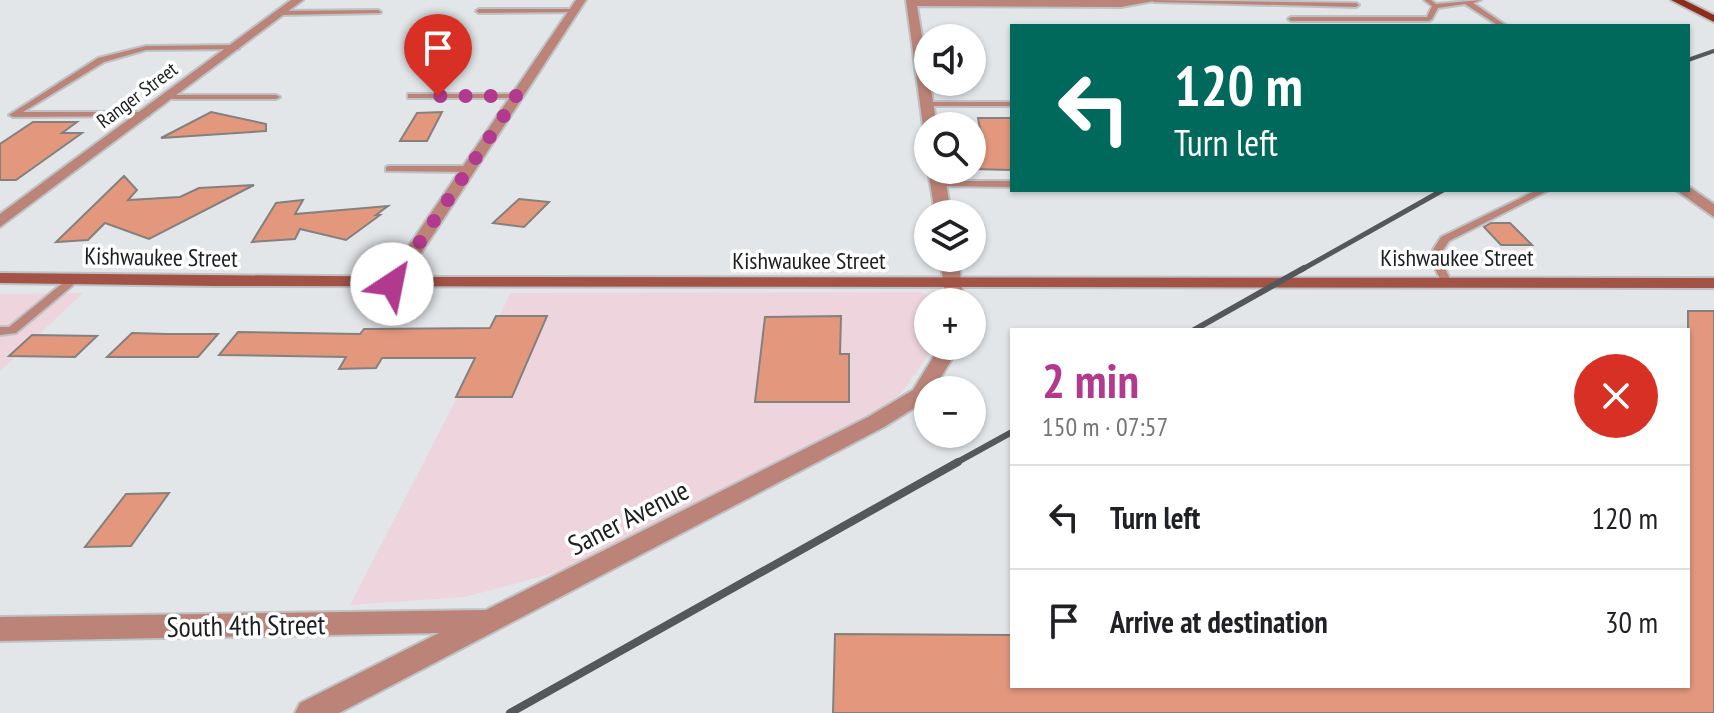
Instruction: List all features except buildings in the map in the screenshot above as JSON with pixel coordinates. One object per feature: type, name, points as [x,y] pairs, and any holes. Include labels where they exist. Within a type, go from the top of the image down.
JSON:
[{"type":"main road","points":[[1676,0],[1714,19]]},
{"type":"street","name":"Ranger Street","points":[[0,222],[298,0]]},
{"type":"street","points":[[928,112],[911,2],[1121,4],[1154,0]]},
{"type":"street","points":[[392,284],[577,5]]},
{"type":"street","points":[[1687,192],[1714,212]]},
{"type":"street","name":"Kishwaukee Street","points":[[0,278],[914,292]]},
{"type":"street","name":"Kishwaukee Street","points":[[986,292],[1446,281],[1714,283]]},
{"type":"street","name":"Saner Avenue","points":[[310,713],[876,422],[920,395],[941,360]]},
{"type":"street","name":"South 4th Street","points":[[0,629],[491,621]]},
{"type":"lane","points":[[1154,0],[1356,5]]},
{"type":"lane","points":[[1427,0],[1435,6],[1478,0]]},
{"type":"lane","points":[[1467,2],[1501,24]]},
{"type":"lane","points":[[479,11],[577,5]]},
{"type":"lane","points":[[1291,19],[1429,19],[1435,6]]},
{"type":"lane","points":[[281,13],[378,12]]},
{"type":"lane","points":[[146,114],[13,115],[101,60],[146,48],[236,47]]},
{"type":"lane","points":[[411,96],[517,96]]},
{"type":"lane","points":[[168,97],[276,97]]},
{"type":"lane","points":[[927,104],[1010,104]]},
{"type":"lane","points":[[389,169],[469,169]]},
{"type":"lane","points":[[986,182],[1010,184]]},
{"type":"lane","points":[[1446,281],[1434,256],[1445,239],[1540,192]]},
{"type":"lane","points":[[0,331],[12,331],[74,279]]},
{"type":"shaded area","points":[[914,292],[914,360],[924,360],[903,391],[876,413],[558,572],[465,597],[350,605],[511,293]]},
{"type":"shaded area","points":[[83,293],[0,371],[0,294]]},
{"type":"railway","points":[[1690,59],[1714,51]]},
{"type":"railway","points":[[1301,270],[1439,192]]},
{"type":"railway","points":[[1198,328],[1304,268]]},
{"type":"railway","points":[[954,464],[1010,433]]},
{"type":"railway","points":[[510,713],[958,462]]},
{"type":"route","points":[[392,284],[517,96],[438,96]]}]
